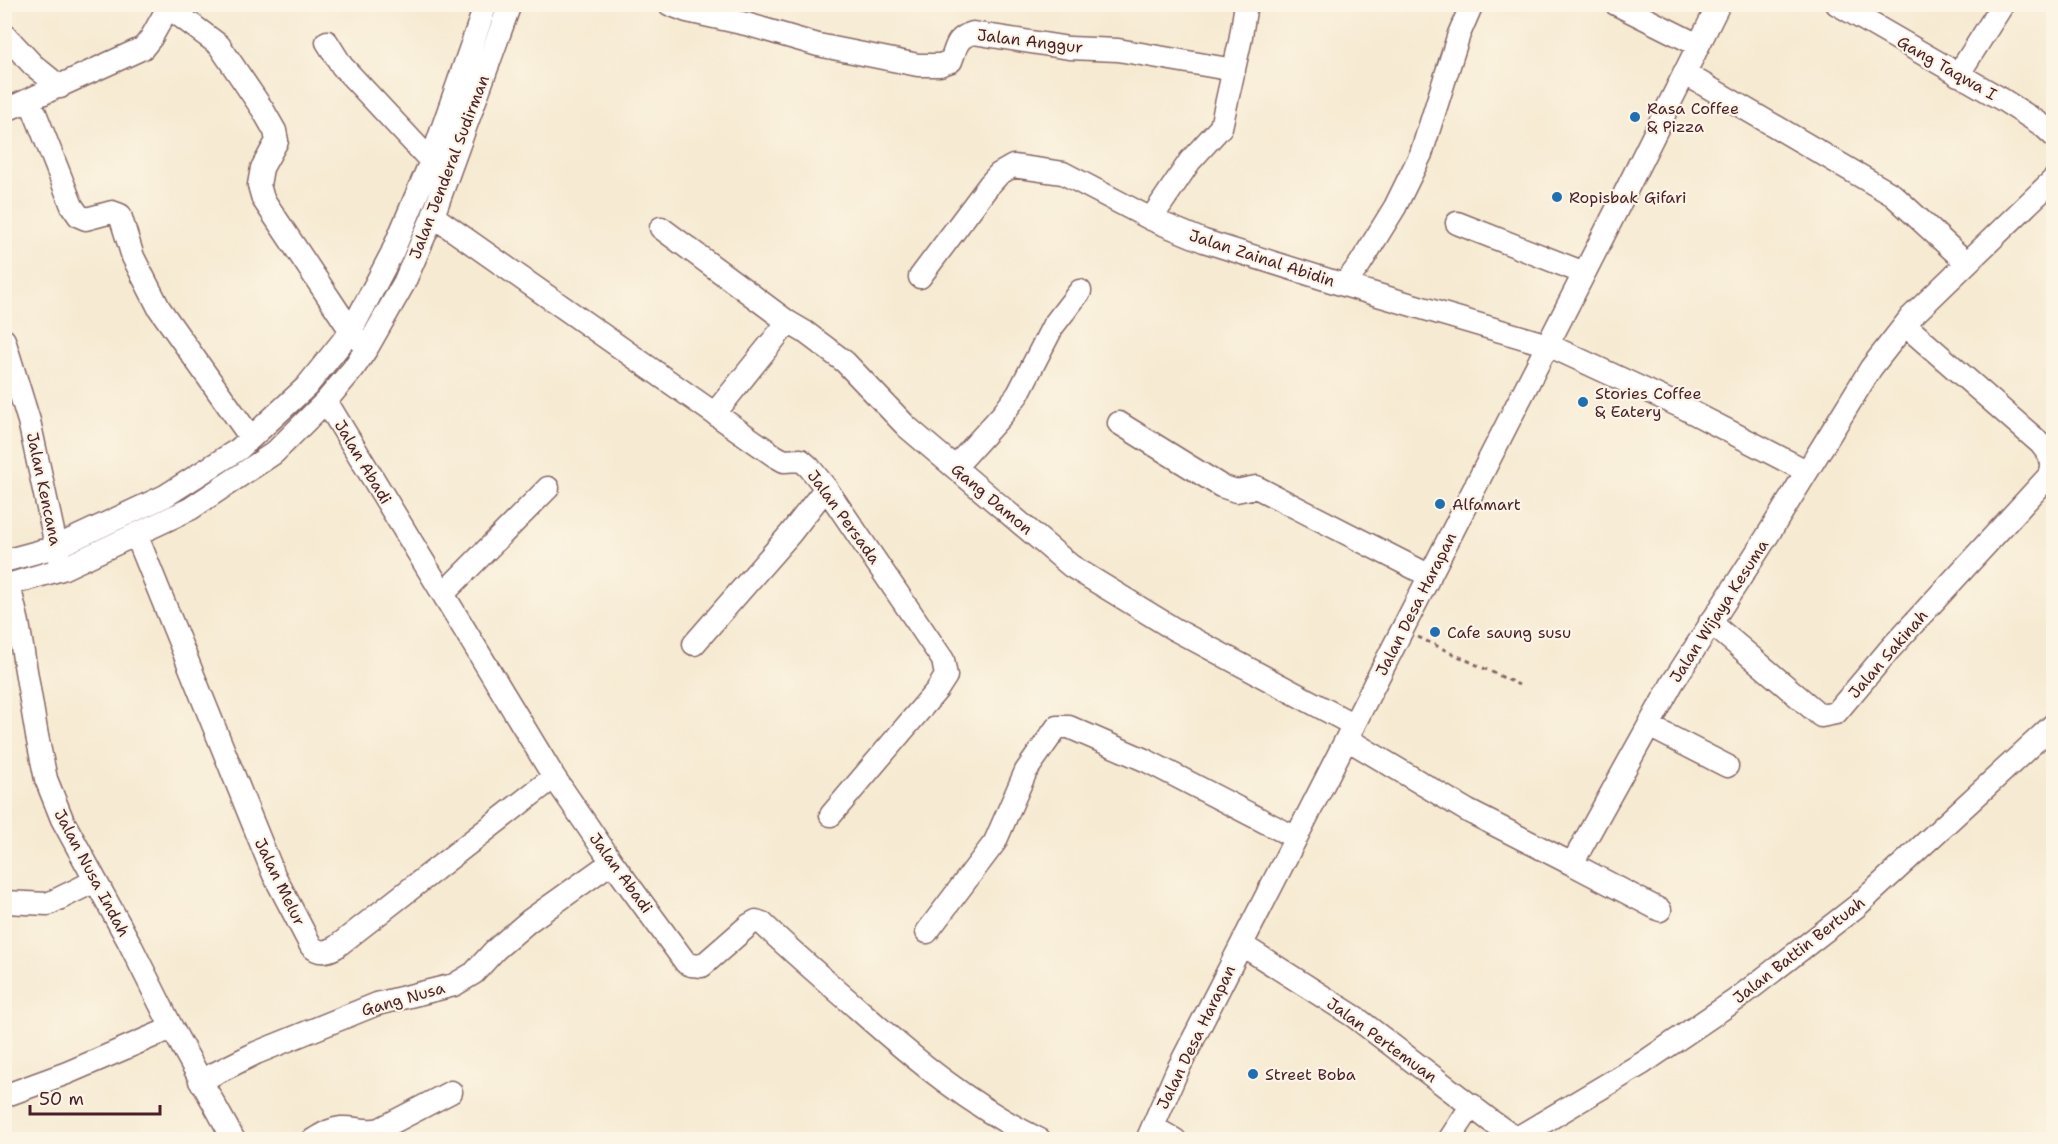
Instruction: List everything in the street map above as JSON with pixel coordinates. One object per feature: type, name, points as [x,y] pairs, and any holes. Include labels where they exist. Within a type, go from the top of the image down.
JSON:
[{"type":"street","name":"Jalan Jenderal Sudirman","points":[[4,561],[56,547],[165,496],[239,450],[306,387],[351,331],[392,253],[432,160],[486,4]]},
{"type":"street","name":"Jalan Jenderal Sudirman","points":[[7,586],[63,569],[190,509],[274,453],[353,369],[404,283],[434,216],[510,4]]},
{"type":"street","name":"Jalan Anggur","points":[[669,4],[687,11],[746,24],[818,45],[918,65],[940,65],[951,61],[957,43],[963,36],[973,33],[1069,48],[1118,50],[1234,70]]},
{"type":"street","points":[[1151,219],[1190,161],[1221,127],[1246,4]]},
{"type":"street","points":[[1344,285],[1360,264],[1395,207],[1421,154],[1472,4]]},
{"type":"street","points":[[1616,4],[1698,45]]},
{"type":"street","name":"Jalan Desa Harapan","points":[[1150,1133],[1177,1071],[1548,345],[1719,4]]},
{"type":"street","name":"Gang Taqwa I","points":[[1837,4],[2003,100],[2042,125],[2054,136]]},
{"type":"street","points":[[1958,75],[2003,4]]},
{"type":"street","points":[[4,111],[143,48],[169,6],[219,45],[271,124],[277,141],[262,168],[259,185],[263,199],[351,331],[367,348]]},
{"type":"street","points":[[4,34],[33,65],[60,87]]},
{"type":"street","points":[[327,42],[342,66],[432,160]]},
{"type":"street","points":[[1684,73],[1893,195],[1967,263]]},
{"type":"street","points":[[30,100],[72,207],[79,216],[86,219],[112,212],[120,215],[133,257],[159,308],[251,438]]},
{"type":"street","name":"Jalan Zainal Abidin","points":[[920,277],[989,184],[999,174],[1012,166],[1063,173],[1151,219],[1204,241],[1548,345],[1684,408],[1806,471]]},
{"type":"street","name":"Jalan Wijaya Kesuma","points":[[1572,864],[1673,682],[1766,538],[1870,368],[1905,325],[2054,179]]},
{"type":"street","name":"Jalan Persada","points":[[434,216],[775,456],[784,460],[801,460],[826,488],[942,660],[946,676],[937,690],[831,815]]},
{"type":"street","points":[[1456,223],[1584,273]]},
{"type":"street","name":"Gang Damon","points":[[661,228],[845,363],[907,427],[1071,566],[1351,732]]},
{"type":"street","points":[[955,467],[1018,394],[1053,326],[1080,291]]},
{"type":"street","points":[[715,413],[788,322]]},
{"type":"street","name":"Jalan Sakinah","points":[[1710,622],[1821,716],[1836,713],[1889,650],[2053,470],[2052,463],[2040,443],[1905,325]]},
{"type":"street","name":"Jalan Kencana","points":[[4,340],[29,421],[56,547],[63,569]]},
{"type":"street","name":"Jalan Abadi","points":[[326,400],[554,777],[612,862],[686,963],[702,966],[749,925],[756,921],[762,923],[914,1059],[1009,1125],[1040,1140]]},
{"type":"street","points":[[1119,423],[1221,486],[1236,491],[1256,487],[1430,576]]},
{"type":"street","points":[[443,594],[548,488]]},
{"type":"street","points":[[694,644],[790,534],[826,488]]},
{"type":"street","name":"Jalan Melur","points":[[136,534],[273,875],[315,950],[321,952],[336,948],[554,777]]},
{"type":"street","name":"Jalan Nusa Indah","points":[[7,586],[46,779],[62,819],[200,1081],[234,1140]]},
{"type":"street","name":"Jalan Battin Bertuah","points":[[1517,1139],[1643,1063],[1737,999],[1857,906],[2054,724]]},
{"type":"street","points":[[1649,726],[1727,766]]},
{"type":"street","points":[[927,932],[995,842],[1026,771],[1057,727],[1069,728],[1147,761],[1296,838]]},
{"type":"street","points":[[1351,732],[1468,811],[1660,910]]},
{"type":"street","name":"Gang Nusa","points":[[200,1081],[256,1053],[377,1004],[454,985],[474,973],[495,950],[530,921],[612,862]]},
{"type":"street","points":[[4,902],[48,904],[95,881]]},
{"type":"street","name":"Jalan Pertemuan","points":[[1242,945],[1356,1017],[1517,1139]]},
{"type":"street","points":[[4,1095],[68,1073],[172,1028]]},
{"type":"street","points":[[313,1140],[332,1130],[343,1128],[369,1132],[381,1129],[451,1092]]},
{"type":"street","points":[[1449,1140],[1472,1106]]},
{"type":"street","points":[[1150,1133],[1175,1140]]},
{"type":"path","points":[[1403,630],[1519,685]]},
{"type":"place","name":"Rasa Coffee & Pizza","points":[[1635,117]]},
{"type":"place","name":"Ropisbak Gifari","points":[[1557,197]]},
{"type":"place","name":"Stories Coffee & Eatery","points":[[1583,402]]},
{"type":"place","name":"Alfamart","points":[[1440,504]]},
{"type":"place","name":"Cafe saung susu","points":[[1435,632]]},
{"type":"place","name":"Street Boba","points":[[1253,1074]]}]
